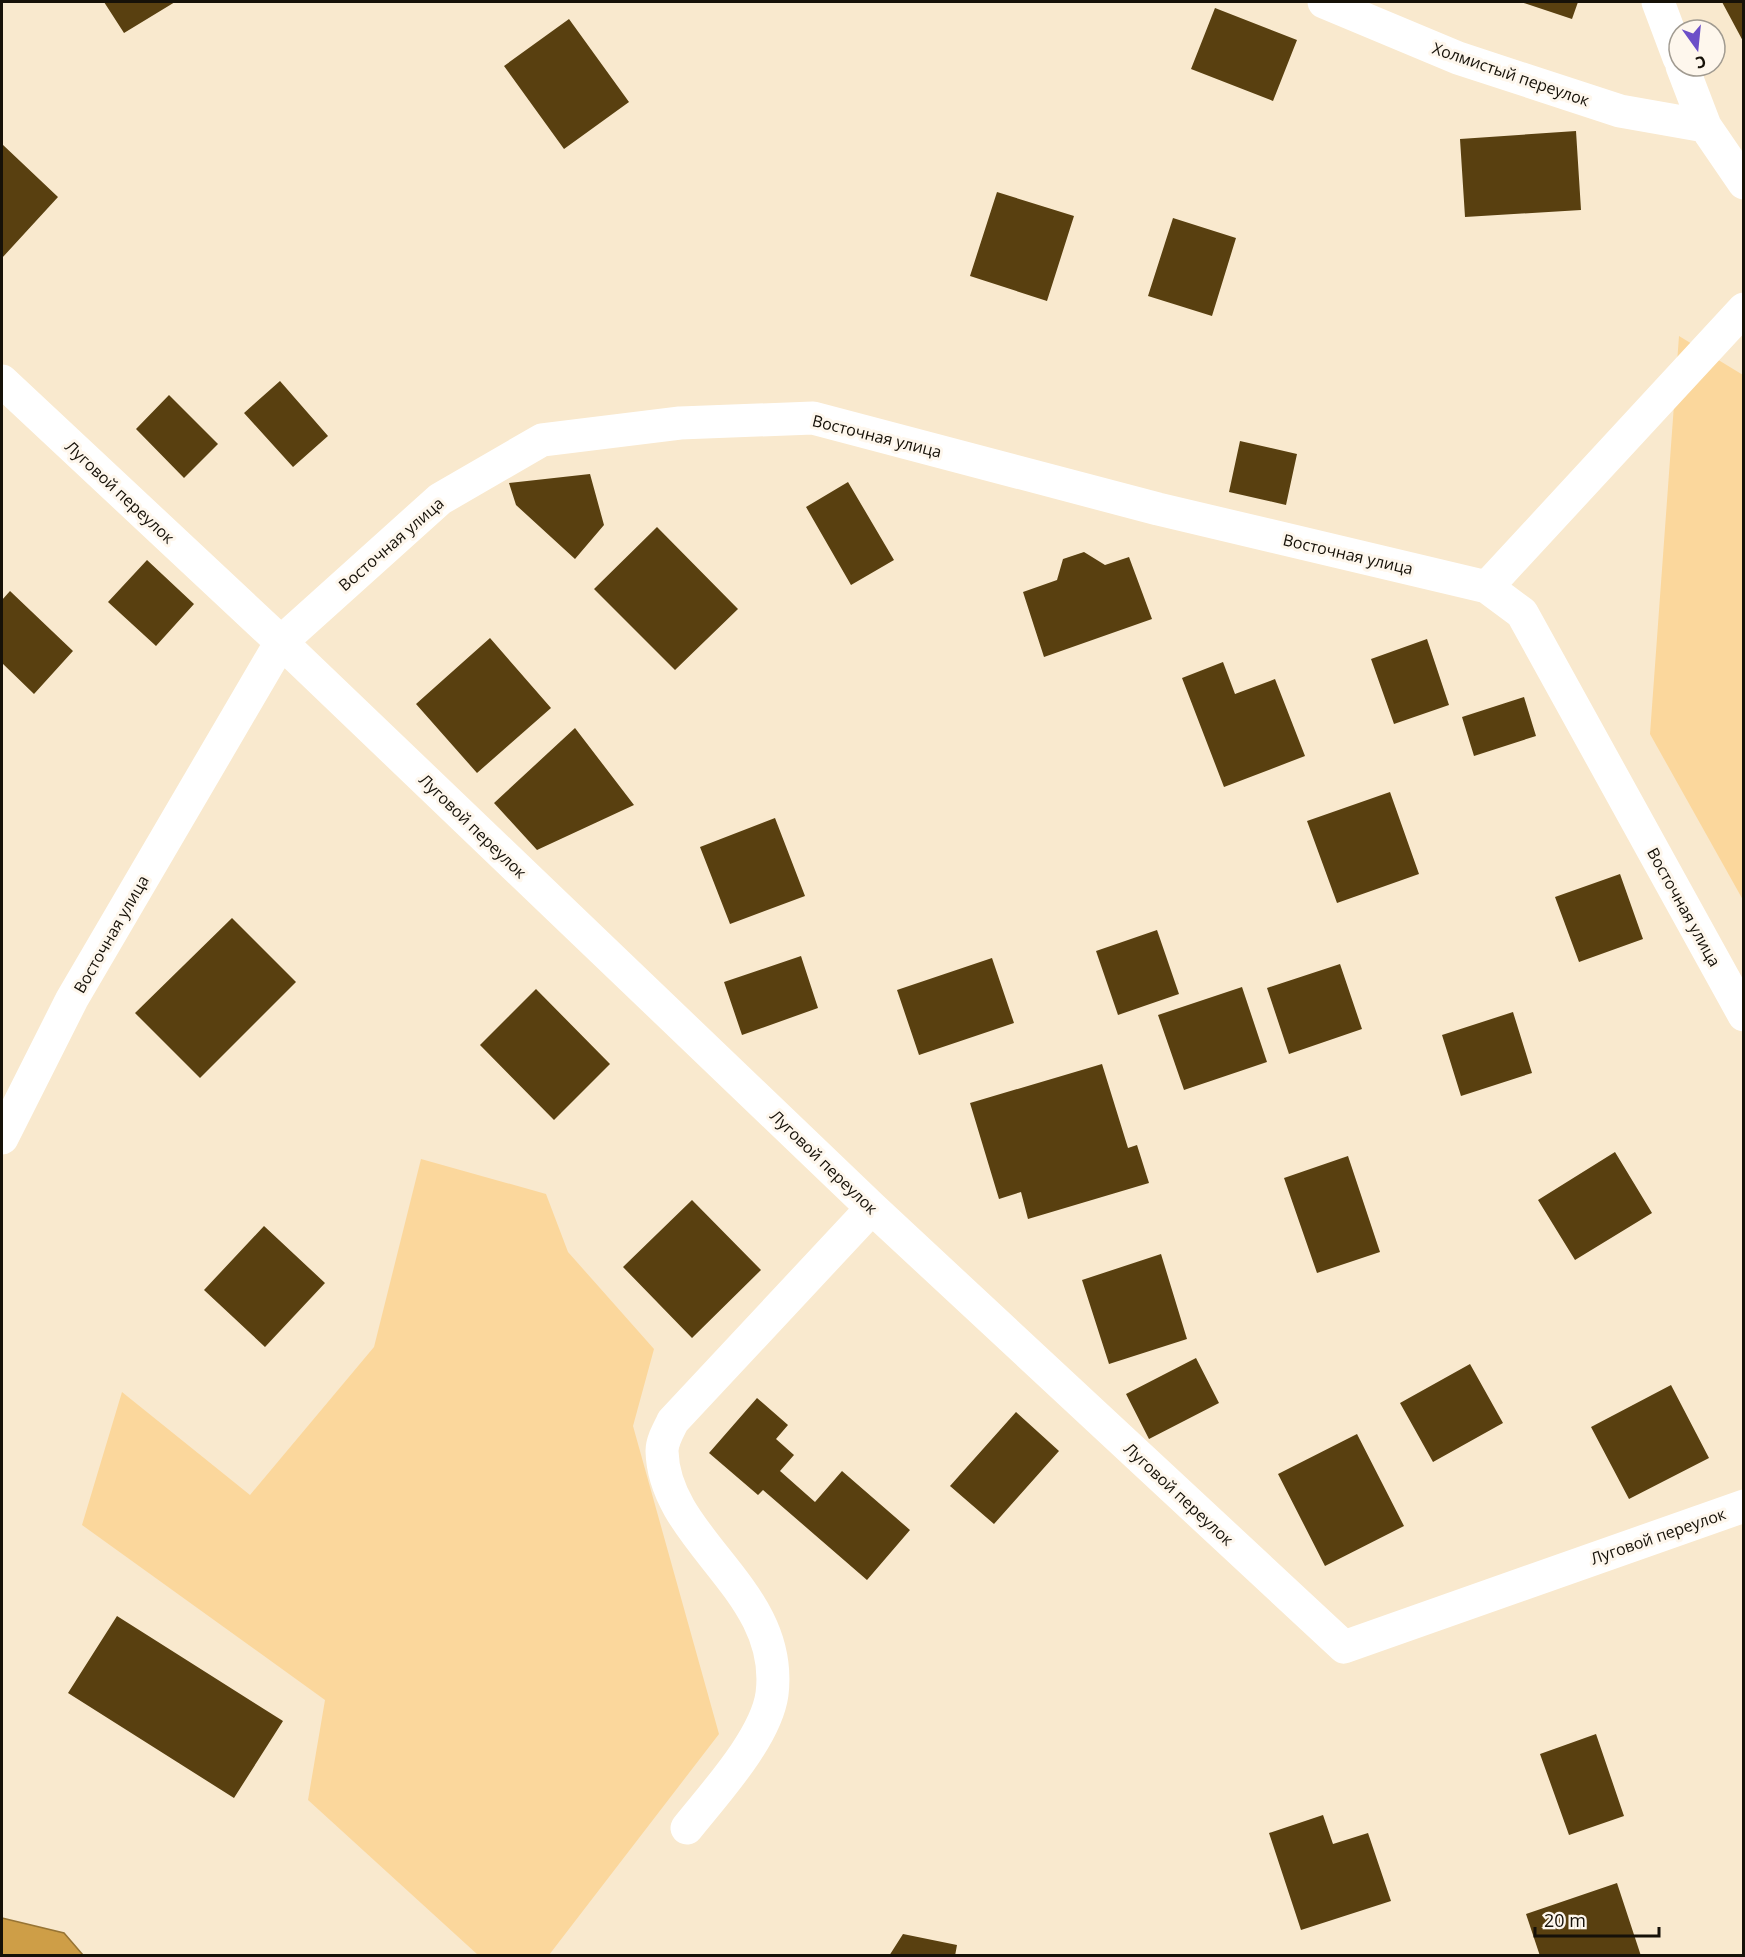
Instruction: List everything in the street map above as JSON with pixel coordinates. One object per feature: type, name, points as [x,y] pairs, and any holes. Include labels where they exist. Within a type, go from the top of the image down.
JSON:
[{"type":"street","name":"Холмистый переулок","points":[[1324,2],[1458,58],[1620,111],[1705,126]]},
{"type":"street","points":[[1658,2],[1667,26]]},
{"type":"street","points":[[1687,78],[1705,126],[1743,183]]},
{"type":"street","points":[[1487,587],[1743,309]]},
{"type":"street","name":"Луговой переулок","points":[[2,381],[281,642],[872,1208],[1344,1647],[1743,1506]]},
{"type":"street","name":"Восточная улица","points":[[2,1138],[72,999],[281,642],[440,499],[542,440],[680,423],[813,418],[1158,509],[1487,587],[1522,613],[1743,1014]]},
{"type":"street","points":[[687,1828],[753,1743],[772,1695],[769,1644],[747,1597],[686,1517],[668,1483],[662,1449],[673,1421],[872,1208]]},
{"type":"shaded area","points":[[1679,336],[1743,375],[1743,900],[1650,734]]},
{"type":"shaded area","points":[[421,1159],[546,1194],[568,1252],[654,1349],[633,1426],[719,1734],[549,1955],[478,1955],[308,1800],[325,1700],[82,1525],[122,1392],[250,1495],[374,1347]]},
{"type":"shaded area","points":[[2,1918],[64,1933],[83,1955],[2,1955]]},
{"type":"building","points":[[104,2],[175,2],[124,33]]},
{"type":"building","points":[[1521,2],[1578,2],[1572,19]]},
{"type":"building","points":[[1722,2],[1744,2],[1744,43]]},
{"type":"building","points":[[1215,8],[1297,40],[1273,101],[1191,69]]},
{"type":"building","points":[[569,19],[629,102],[564,149],[504,66]]},
{"type":"building","points":[[1576,131],[1581,210],[1465,217],[1460,139]]},
{"type":"building","points":[[2,144],[58,197],[2,258]]},
{"type":"building","points":[[997,192],[1074,216],[1047,301],[970,276]]},
{"type":"building","points":[[1173,218],[1236,238],[1212,316],[1148,296]]},
{"type":"building","points":[[280,381],[328,436],[293,467],[244,413]]},
{"type":"building","points":[[169,395],[218,444],[184,478],[136,429]]},
{"type":"building","points":[[1240,441],[1297,454],[1286,505],[1229,492]]},
{"type":"building","points":[[590,474],[604,525],[575,559],[516,505],[509,483]]},
{"type":"building","points":[[848,482],[894,560],[851,585],[806,507]]},
{"type":"building","points":[[657,527],[738,609],[675,670],[594,589]]},
{"type":"building","points":[[1084,552],[1105,565],[1129,557],[1152,619],[1044,657],[1023,592],[1057,580],[1063,559]]},
{"type":"building","points":[[147,560],[194,604],[156,646],[108,602]]},
{"type":"building","points":[[10,591],[73,651],[34,694],[2,663],[2,600]]},
{"type":"building","points":[[490,638],[551,708],[477,773],[416,704]]},
{"type":"building","points":[[1427,639],[1449,705],[1394,724],[1371,659]]},
{"type":"building","points":[[1223,662],[1235,694],[1275,679],[1305,756],[1224,787],[1182,678]]},
{"type":"building","points":[[1524,697],[1536,736],[1474,756],[1462,717]]},
{"type":"building","points":[[575,728],[634,805],[537,850],[494,803]]},
{"type":"building","points":[[1390,792],[1419,874],[1337,903],[1307,821]]},
{"type":"building","points":[[775,818],[805,896],[730,924],[700,847]]},
{"type":"building","points":[[1620,874],[1643,939],[1579,962],[1555,897]]},
{"type":"building","points":[[232,918],[296,982],[200,1078],[135,1013]]},
{"type":"building","points":[[1157,930],[1179,994],[1118,1015],[1096,951]]},
{"type":"building","points":[[801,956],[818,1008],[742,1035],[724,982]]},
{"type":"building","points":[[992,958],[1014,1023],[919,1055],[897,990]]},
{"type":"building","points":[[1340,964],[1362,1029],[1289,1054],[1267,988]]},
{"type":"building","points":[[1242,987],[1267,1062],[1184,1090],[1158,1015]]},
{"type":"building","points":[[536,989],[610,1064],[554,1120],[480,1045]]},
{"type":"building","points":[[1513,1012],[1532,1073],[1461,1096],[1442,1035]]},
{"type":"building","points":[[1102,1064],[1128,1148],[1137,1145],[1149,1183],[1028,1219],[1021,1192],[999,1199],[970,1103]]},
{"type":"building","points":[[1615,1152],[1652,1213],[1575,1260],[1538,1200]]},
{"type":"building","points":[[1348,1156],[1380,1252],[1317,1273],[1284,1178]]},
{"type":"building","points":[[692,1200],[761,1270],[692,1338],[623,1267]]},
{"type":"building","points":[[264,1226],[325,1283],[265,1347],[204,1290]]},
{"type":"building","points":[[1161,1254],[1187,1339],[1109,1364],[1082,1280]]},
{"type":"building","points":[[1196,1358],[1219,1403],[1149,1439],[1126,1394]]},
{"type":"building","points":[[1470,1364],[1503,1423],[1433,1462],[1400,1403]]},
{"type":"building","points":[[1671,1385],[1709,1458],[1629,1499],[1591,1427]]},
{"type":"building","points":[[757,1398],[788,1425],[776,1439],[794,1455],[780,1471],[815,1502],[842,1471],[910,1530],[867,1580],[763,1490],[758,1495],[709,1453]]},
{"type":"building","points":[[1016,1412],[1059,1451],[994,1524],[950,1486]]},
{"type":"building","points":[[1357,1434],[1404,1526],[1325,1566],[1278,1474]]},
{"type":"building","points":[[117,1616],[283,1721],[234,1798],[68,1693]]},
{"type":"building","points":[[1596,1734],[1624,1816],[1569,1835],[1540,1754]]},
{"type":"building","points":[[1323,1815],[1333,1844],[1368,1833],[1391,1901],[1301,1930],[1269,1833]]},
{"type":"building","points":[[1617,1883],[1641,1956],[1540,1956],[1526,1914]]},
{"type":"building","points":[[903,1934],[957,1945],[955,1956],[889,1956]]}]
